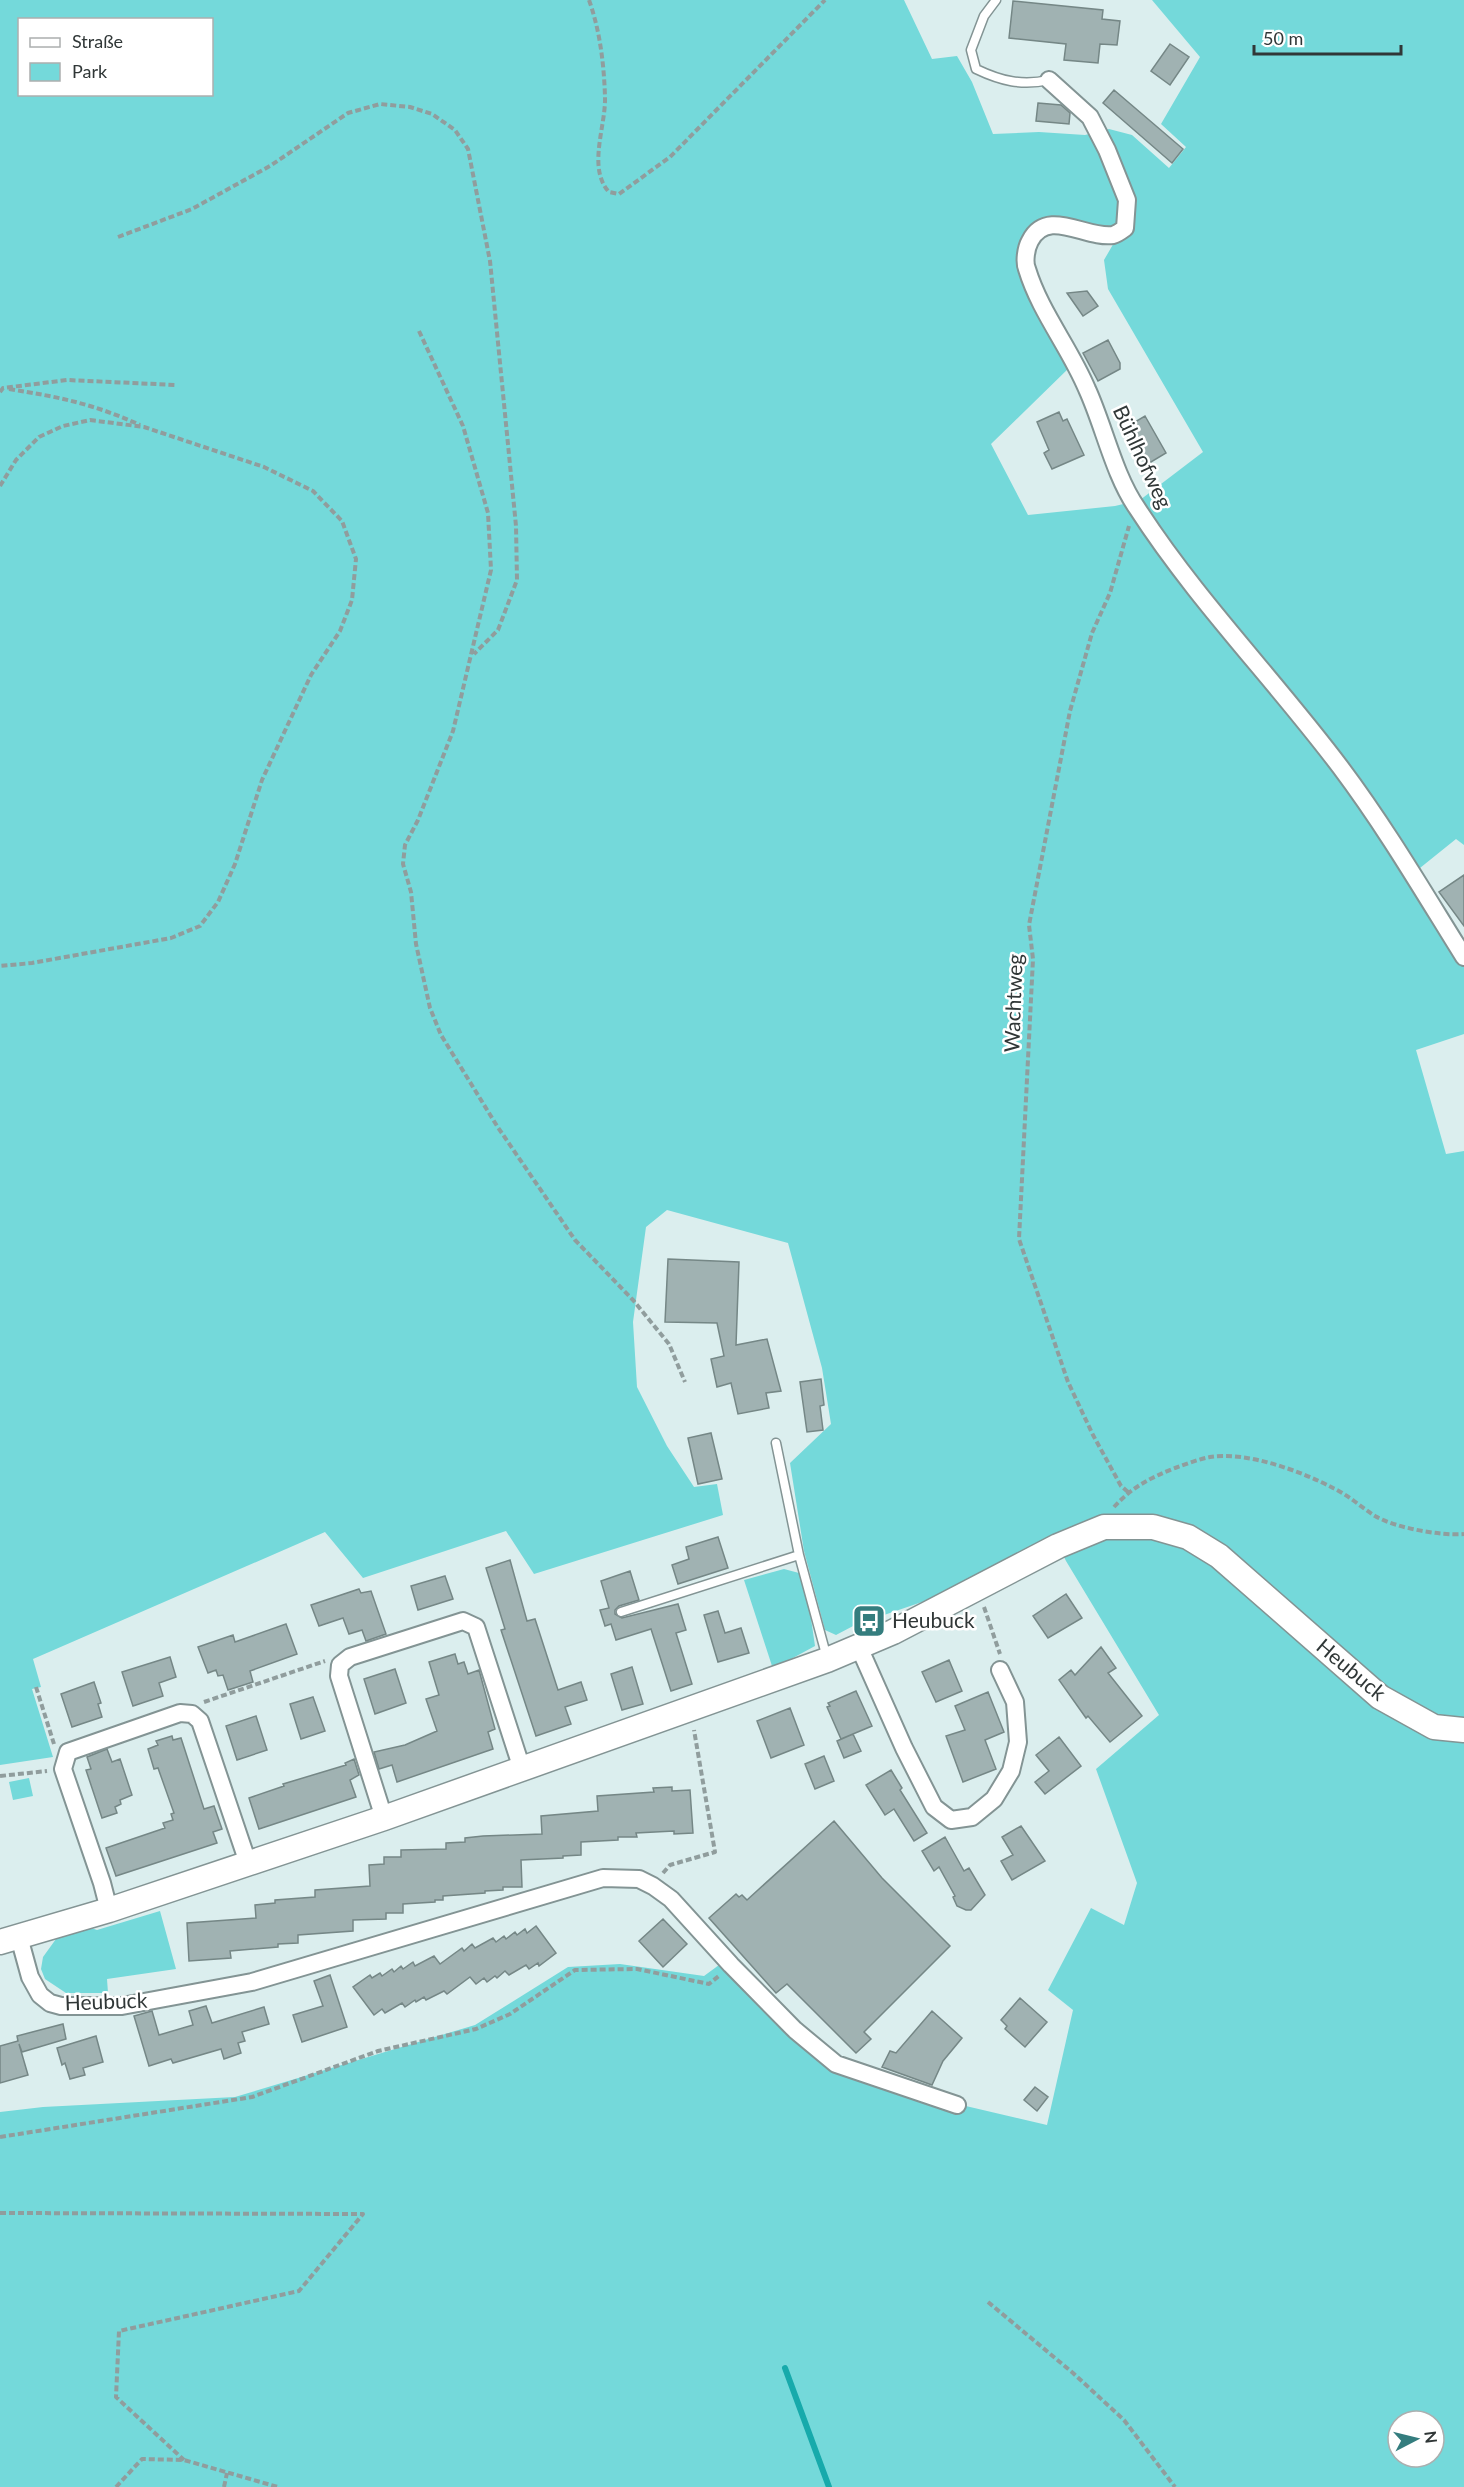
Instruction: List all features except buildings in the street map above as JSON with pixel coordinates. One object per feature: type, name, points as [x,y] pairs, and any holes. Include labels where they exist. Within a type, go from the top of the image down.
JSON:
[{"type":"street","name":"Bühlhofweg","points":[[1049,80],[1090,117],[1107,150],[1127,200],[1125,228],[1115,235],[1096,234],[1068,226],[1049,225],[1034,234],[1028,244],[1025,266],[1034,288],[1087,388],[1134,505],[1192,587],[1341,768],[1404,861],[1464,957]]},
{"type":"street","name":"Heubuck","points":[[957,2105],[836,2064],[795,2030],[671,1899],[653,1886],[639,1880],[603,1878],[252,1982],[122,2006],[61,2006],[50,2003],[40,1995],[9,1939],[109,1910],[384,1818],[690,1710],[859,1647],[977,1590],[1058,1546],[1104,1527],[1153,1527],[1188,1537],[1219,1556],[1380,1697],[1434,1727],[1464,1730]]},
{"type":"street","points":[[384,1818],[339,1676],[340,1665],[350,1657],[463,1622],[476,1628],[522,1769]]},
{"type":"street","points":[[859,1647],[904,1748],[934,1807],[951,1820],[972,1817],[994,1799],[1011,1771],[1018,1742],[1015,1702],[1000,1670]]},
{"type":"street","points":[[109,1910],[64,1763],[68,1752],[180,1713],[192,1714],[200,1721],[248,1863]]},
{"type":"lane","points":[[996,0],[984,16],[972,50],[976,69],[1018,84],[1049,80]]},
{"type":"lane","points":[[776,1443],[799,1555],[827,1659]]},
{"type":"lane","points":[[621,1612],[799,1555]]},
{"type":"path","points":[[589,0],[602,50],[605,99],[599,166],[602,185],[609,192],[619,194],[670,157],[825,0]]},
{"type":"path","points":[[118,237],[192,209],[270,166],[348,113],[380,104],[410,107],[432,114],[456,130],[468,149],[490,261],[516,526],[517,580],[498,630],[473,654]]},
{"type":"path","points":[[419,332],[463,426],[488,513],[491,570],[453,731],[418,820],[405,845],[403,864],[411,891],[416,944],[430,1008],[441,1035],[497,1126],[575,1240],[633,1300],[669,1344],[685,1382]]},
{"type":"path","points":[[1,390],[68,380],[176,385]]},
{"type":"path","points":[[0,966],[32,963],[171,938],[200,926],[218,902],[236,864],[262,780],[311,675],[340,631],[352,600],[356,559],[342,521],[313,491],[264,467],[144,427],[106,409],[61,397],[1,390]]},
{"type":"path","points":[[0,486],[16,460],[39,437],[63,426],[90,420],[144,427]]},
{"type":"path","name":"Wachtweg","points":[[1128,1492],[1121,1486],[1093,1435],[1068,1382],[1019,1239],[1033,959],[1029,925],[1070,711],[1092,633],[1110,593],[1134,505]]},
{"type":"path","points":[[1104,1527],[1111,1511],[1128,1492],[1145,1480],[1211,1457],[1237,1456],[1274,1466],[1334,1488],[1377,1517],[1429,1532],[1464,1534]]},
{"type":"path","points":[[977,1590],[1000,1650],[1000,1670]]},
{"type":"path","points":[[192,1714],[201,1703],[324,1661],[340,1665]]},
{"type":"path","points":[[0,1776],[64,1763],[56,1750],[36,1687]]},
{"type":"path","points":[[653,1886],[670,1865],[715,1852],[690,1710]]},
{"type":"path","points":[[0,2137],[252,2097],[378,2051],[476,2028],[510,2014],[575,1970],[637,1969],[710,1984],[731,1965]]},
{"type":"path","points":[[0,2213],[363,2214],[299,2291],[119,2331],[116,2397],[184,2460]]},
{"type":"path","points":[[988,2302],[1073,2373],[1124,2420],[1175,2487]]},
{"type":"path","points":[[116,2487],[142,2459],[184,2460],[278,2487]]},
{"type":"path","points":[[224,2487],[227,2473]]},
{"type":"green space","points":[[0,0],[904,0],[932,59],[957,56],[972,82],[993,134],[1039,132],[1085,135],[1109,129],[1132,135],[1169,168],[1186,147],[1161,124],[1200,57],[1152,0],[1464,0],[1464,845],[1456,839],[1415,872],[1464,945],[1464,1034],[1416,1050],[1446,1154],[1464,1151],[1464,2487],[0,2487],[0,2112],[43,2107],[235,2097],[475,2025],[568,1967],[620,1964],[704,1976],[719,1965],[836,2064],[953,2103],[1047,2125],[1073,2010],[1048,1990],[1091,1908],[1124,1925],[1137,1883],[1096,1769],[1159,1715],[1066,1561],[1053,1535],[951,1592],[855,1625],[836,1635],[825,1630],[804,1551],[790,1463],[831,1424],[822,1368],[788,1243],[667,1210],[646,1227],[633,1322],[637,1387],[667,1446],[694,1487],[717,1484],[723,1515],[534,1574],[506,1531],[363,1578],[325,1532],[33,1659],[41,1687],[32,1689],[53,1757],[0,1765]],"holes":[[[1063,230],[1115,241],[1104,260],[1108,289],[1203,452],[1140,500],[1115,506],[1028,515],[991,444],[1071,366],[1031,261],[1034,247],[1043,235]]]},
{"type":"green space","points":[[784,1569],[799,1573],[810,1612],[815,1646],[772,1666],[744,1580]]},
{"type":"green space","points":[[29,1778],[33,1796],[13,1800],[9,1782]]},
{"type":"green space","points":[[160,1911],[176,1969],[107,1979],[108,1993],[66,1993],[45,1979],[41,1969],[43,1957],[56,1939],[91,1928],[97,1930]]},
{"type":"waterway","points":[[785,2368],[829,2487]]},
{"type":"place","name":"Heubuck","points":[[869,1621]]}]
